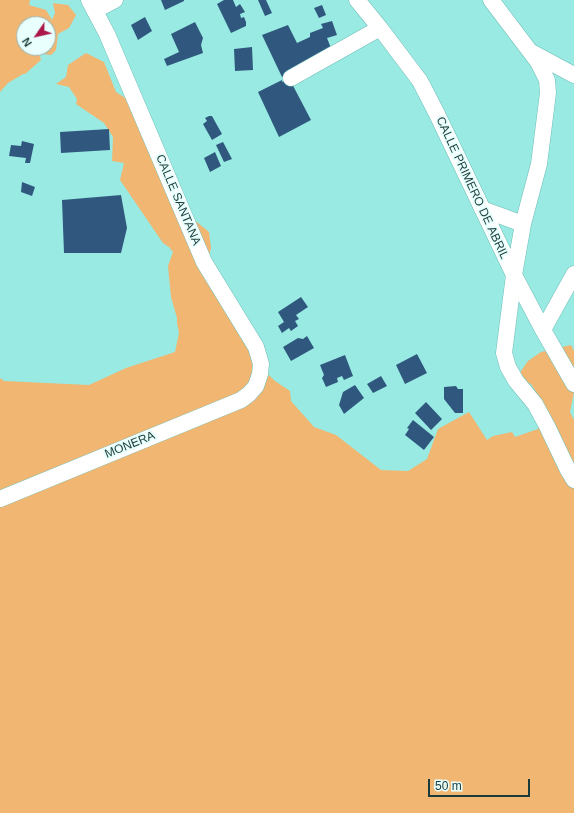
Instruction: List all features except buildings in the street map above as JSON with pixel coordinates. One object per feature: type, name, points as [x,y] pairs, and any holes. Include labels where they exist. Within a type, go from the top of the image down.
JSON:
[{"type":"street","name":"CALLE SANTANA","points":[[115,0],[92,5],[204,262],[256,347],[261,364],[260,374],[256,386]]},
{"type":"street","name":"CALLE PRIMERO DE ABRIL","points":[[358,0],[420,81],[514,275],[574,384]]},
{"type":"street","points":[[491,0],[531,52],[547,80],[548,93],[539,164],[523,224],[514,275],[504,353],[508,367],[516,381],[535,404],[574,480]]},
{"type":"street","points":[[291,78],[380,28]]},
{"type":"street","points":[[531,52],[574,75]]},
{"type":"street","points":[[482,209],[523,224]]},
{"type":"street","points":[[543,330],[574,274]]},
{"type":"street","name":"MONERA","points":[[0,498],[241,400],[256,386]]},
{"type":"shaded area","points":[[0,0],[30,0],[29,5],[46,10],[50,16],[16,16],[16,56],[40,56],[41,60],[25,74],[8,83],[0,92]]},
{"type":"shaded area","points":[[53,3],[68,5],[76,15],[69,28],[58,34],[56,50],[56,16],[54,16],[55,13]]},
{"type":"shaded area","points":[[86,53],[104,62],[116,92],[133,103],[186,213],[209,232],[211,248],[208,260],[248,341],[252,359],[275,381],[290,391],[291,401],[314,427],[336,435],[381,470],[408,471],[427,459],[438,429],[469,412],[487,440],[493,436],[512,432],[515,437],[538,429],[535,390],[531,384],[516,378],[528,361],[541,352],[571,345],[574,351],[574,392],[570,412],[574,420],[574,813],[0,813],[0,378],[4,381],[89,385],[126,368],[175,352],[179,333],[177,318],[171,297],[168,266],[173,252],[163,243],[120,180],[124,163],[112,161],[113,137],[104,123],[76,104],[77,99],[69,87],[56,84],[66,77],[68,65]]}]
